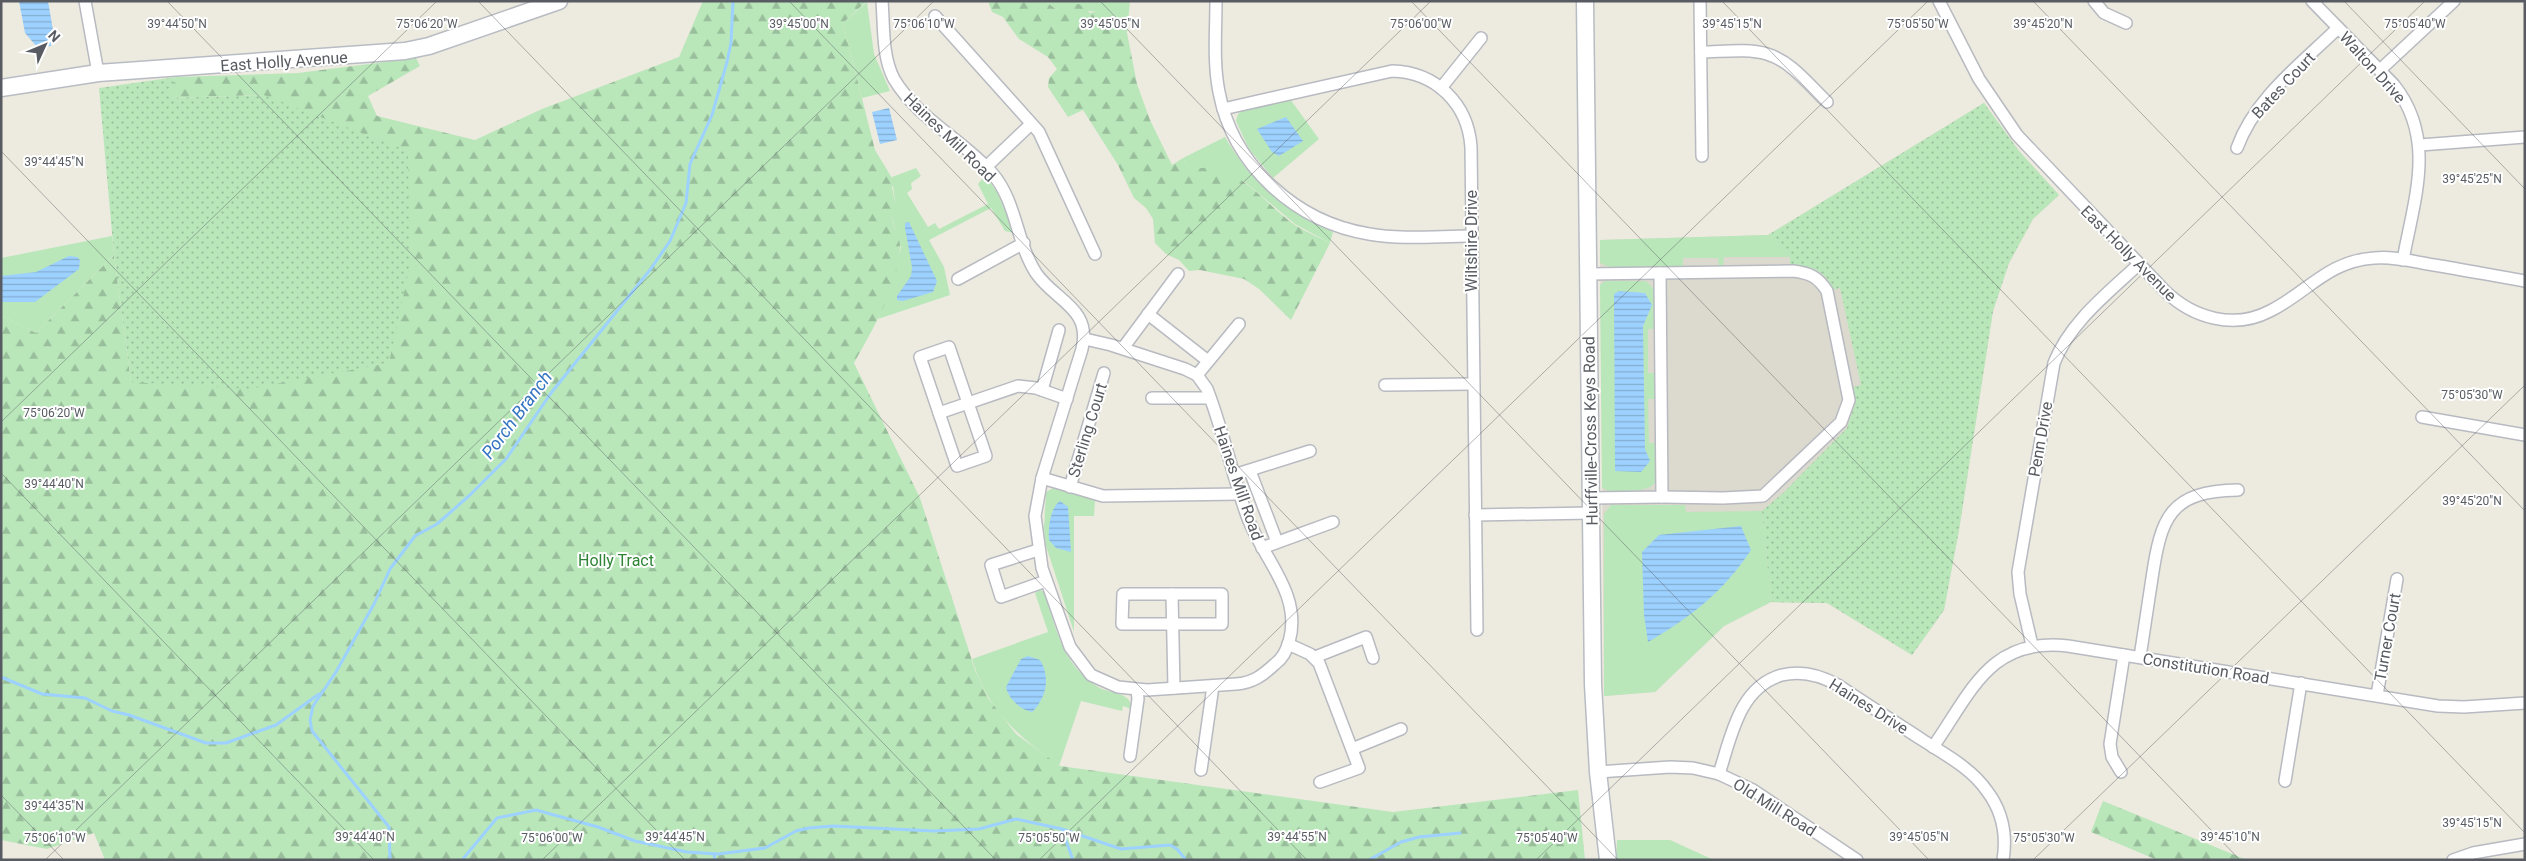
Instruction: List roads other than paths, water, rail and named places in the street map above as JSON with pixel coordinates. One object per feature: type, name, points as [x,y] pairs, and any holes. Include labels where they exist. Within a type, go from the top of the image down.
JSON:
[{"type":"main road","name":"East Holly Avenue","points":[[1,88],[98,73],[405,51],[429,46],[559,1]]},
{"type":"main road","name":"Hurffville-Cross Keys Road","points":[[1585,1],[1593,684],[1598,772],[1608,860]]},
{"type":"street","points":[[85,1],[98,73]]},
{"type":"street","name":"Haines Mill Road","points":[[882,1],[886,56],[896,83],[919,108],[986,167],[1007,197],[1037,274],[1076,313],[1083,327],[1084,340],[1042,478],[1035,516],[1038,550],[1046,581],[1070,646],[1091,675],[1110,685],[1137,690],[1243,684],[1253,681],[1278,662],[1288,644],[1293,626],[1290,600],[1262,548],[1240,494],[1210,398],[1203,382],[1196,375]]},
{"type":"street","points":[[1216,1],[1216,73],[1223,109],[1237,141],[1257,171],[1286,200],[1314,217],[1337,226],[1370,235],[1393,237],[1471,236]]},
{"type":"street","points":[[1700,1],[1702,156]]},
{"type":"street","name":"East Holly Avenue","points":[[1939,1],[1979,79],[2017,135],[2139,264],[2173,298],[2188,309],[2208,318],[2231,320],[2250,318],[2269,312],[2323,274],[2344,264],[2375,258],[2403,260],[2525,281]]},
{"type":"street","points":[[2094,1],[2104,13],[2126,23]]},
{"type":"street","name":"Walton Drive","points":[[2312,1],[2380,70],[2405,101],[2414,121],[2420,145],[2418,178],[2403,260]]},
{"type":"street","points":[[2380,70],[2454,1]]},
{"type":"street","points":[[935,16],[1045,142],[1095,254]]},
{"type":"street","name":"Bates Court","points":[[2238,148],[2245,128],[2258,108],[2338,28]]},
{"type":"street","points":[[1441,88],[1481,38]]},
{"type":"street","points":[[1701,52],[1767,54],[1789,66],[1826,102]]},
{"type":"street","name":"Wiltshire Drive","points":[[1223,109],[1386,71],[1412,74],[1441,88],[1458,105],[1469,129],[1477,630]]},
{"type":"street","points":[[986,167],[1031,124]]},
{"type":"street","points":[[2420,145],[2525,137]]},
{"type":"street","points":[[958,279],[1024,243]]},
{"type":"street","name":"Penn Drive","points":[[2032,645],[2020,594],[2018,572],[2054,363],[2062,345],[2076,326],[2139,264]]},
{"type":"street","points":[[1476,515],[1591,506],[1662,498],[1762,496],[1841,422],[1849,400],[1827,291],[1818,278],[1806,273],[1793,271],[1588,274]]},
{"type":"street","points":[[1660,273],[1662,498]]},
{"type":"street","points":[[1123,348],[1178,274]]},
{"type":"street","points":[[1148,314],[1208,361]]},
{"type":"street","points":[[1084,340],[1123,348],[1185,368],[1196,375],[1239,324]]},
{"type":"street","points":[[1042,390],[1060,330]]},
{"type":"street","points":[[949,347],[986,456],[958,466],[939,413],[920,357],[949,347]]},
{"type":"street","name":"Sterling Court","points":[[1070,487],[1104,373]]},
{"type":"street","points":[[1385,385],[1473,384]]},
{"type":"street","points":[[939,413],[1012,387],[1029,386],[1067,399]]},
{"type":"street","points":[[1152,398],[1210,398]]},
{"type":"street","points":[[2422,417],[2525,435]]},
{"type":"street","points":[[1234,476],[1310,451]]},
{"type":"street","points":[[1250,471],[1277,542]]},
{"type":"street","points":[[1042,478],[1070,487],[1111,496],[1240,494]]},
{"type":"street","points":[[2140,657],[2157,544],[2167,519],[2179,506],[2199,493],[2238,490]]},
{"type":"street","points":[[1262,548],[1333,522]]},
{"type":"street","points":[[1038,550],[991,565],[1002,598],[1046,581]]},
{"type":"street","name":"Turner Court","points":[[2377,695],[2397,579]]},
{"type":"street","points":[[1123,594],[1172,594],[1222,594],[1222,624],[1122,624],[1123,594]]},
{"type":"street","points":[[1172,594],[1174,688]]},
{"type":"street","points":[[1315,657],[1366,637],[1373,658]]},
{"type":"street","points":[[1288,644],[1315,657],[1359,768],[1320,782]]},
{"type":"street","name":"Constitution Road","points":[[1933,747],[1989,668],[2009,654],[2032,645],[2057,644],[2447,707],[2525,703]]},
{"type":"street","points":[[2120,772],[2112,757],[2110,744],[2124,655]]},
{"type":"street","name":"Haines Drive","points":[[1719,774],[1736,723],[1752,693],[1769,680],[1797,673],[1814,674],[1828,680],[1973,775],[1993,799],[2004,829],[2003,860]]},
{"type":"street","points":[[2285,781],[2301,683]]},
{"type":"street","points":[[1201,770],[1213,686]]},
{"type":"street","points":[[1130,756],[1138,698],[1137,690]]},
{"type":"street","points":[[1352,749],[1402,729]]},
{"type":"street","name":"Old Mill Road","points":[[1598,772],[1670,767],[1702,770],[1719,774],[1754,790],[1857,860]]},
{"type":"street","points":[[2453,860],[2490,850],[2525,844]]},
{"type":"water","points":[[19,1],[48,1],[54,36],[51,46],[37,47],[25,33]]},
{"type":"water","points":[[889,108],[897,140],[880,144],[872,112]]},
{"type":"water","points":[[1286,117],[1303,141],[1279,156],[1272,152],[1257,129]]},
{"type":"water","points":[[909,222],[937,281],[933,292],[903,301],[897,300],[897,296],[911,276],[912,267],[905,228],[905,223]]},
{"type":"water","points":[[69,256],[77,257],[80,260],[79,269],[35,302],[1,302],[1,276],[36,272]]},
{"type":"water","points":[[1619,291],[1645,293],[1652,305],[1643,326],[1645,449],[1650,461],[1641,472],[1615,471],[1614,294]]},
{"type":"water","points":[[1060,501],[1068,507],[1071,552],[1056,548],[1049,540],[1049,525],[1052,514]]},
{"type":"water","points":[[1741,526],[1751,550],[1729,579],[1692,613],[1648,642],[1644,615],[1642,552],[1659,535]]},
{"type":"water","points":[[1028,656],[1040,660],[1046,681],[1044,694],[1032,712],[1023,709],[1015,703],[1006,687],[1021,659]]},
{"type":"waterway","name":"Porch Branch","points":[[390,860],[389,827],[312,731],[310,720],[313,706],[336,672],[374,604],[390,569],[415,536],[437,524],[470,495],[506,459],[551,393],[650,270],[670,241],[686,203],[690,164],[712,115],[727,62],[731,43],[733,1]]},
{"type":"waterway","points":[[1,677],[42,694],[85,698],[112,711],[129,715],[206,743],[226,743],[276,725],[319,694]]},
{"type":"waterway","points":[[462,860],[497,818],[536,810],[598,827],[635,841],[687,852],[718,854],[765,848],[796,831],[809,828],[833,826],[934,831],[979,829],[1016,819],[1062,829],[1121,849],[1170,845],[1177,849],[1186,860]]},
{"type":"waterway","points":[[1062,830],[1073,860]]},
{"type":"waterway","points":[[1369,860],[1401,842],[1419,837],[1460,833]]},
{"type":"waterway","points":[[714,854],[715,860]]},
{"type":"park label","name":"Holly Tract","points":[[616,560]]}]
